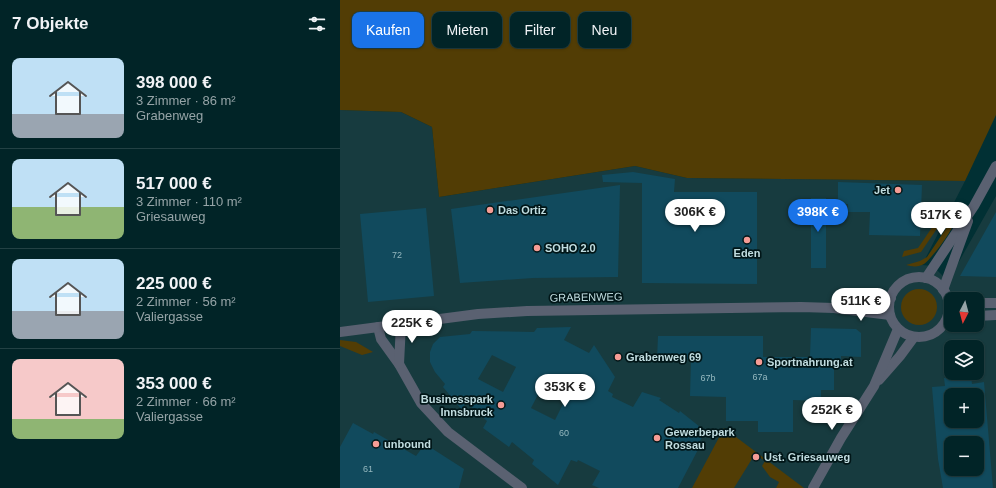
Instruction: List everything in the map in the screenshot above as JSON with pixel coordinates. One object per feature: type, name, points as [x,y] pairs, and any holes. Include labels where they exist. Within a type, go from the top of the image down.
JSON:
[{"type":"street","points":[[926,278],[974,206],[996,166]]},
{"type":"street","points":[[944,325],[933,334],[924,337],[914,337],[898,329],[890,315],[890,298],[901,283],[911,278],[926,278],[931,280],[943,290],[974,206]]},
{"type":"street","name":"GRABENWEG","points":[[834,308],[890,298]]},
{"type":"street","points":[[984,303],[996,303]]},
{"type":"street","name":"GRABENWEG","points":[[340,332],[478,314],[526,310],[834,308],[890,315]]},
{"type":"street","points":[[984,316],[996,315]]},
{"type":"street","points":[[399,364],[401,324]]},
{"type":"street","points":[[378,327],[381,339],[399,364],[421,402],[448,432],[522,488]]},
{"type":"street","points":[[874,386],[898,329]]},
{"type":"street","points":[[813,488],[841,438],[874,386],[914,337]]},
{"type":"shaded area","points":[[340,0],[996,0],[996,115],[965,181],[687,178],[635,166],[439,197],[432,127],[401,112],[340,110]]},
{"type":"shaded area","points":[[340,110],[401,112],[432,127],[439,197],[635,166],[687,178],[965,181],[922,265],[933,266],[948,281],[996,196],[996,488],[340,488]]},
{"type":"shaded area","points":[[943,209],[949,211],[921,252],[902,257],[904,251],[918,248],[933,226],[939,212]]},
{"type":"shaded area","points":[[955,215],[953,226],[949,233],[928,261],[918,266],[906,265],[920,261],[927,257]]},
{"type":"shaded area","points":[[923,289],[932,294],[936,300],[936,314],[932,320],[923,325],[915,325],[906,320],[902,314],[901,303],[906,294],[912,290]]},
{"type":"shaded area","points":[[340,340],[356,342],[373,352],[362,355],[340,346]]},
{"type":"shaded area","points":[[724,428],[804,488],[776,488],[779,482],[770,477],[762,466],[765,461],[755,454],[734,488],[692,488]]},
{"type":"building","points":[[633,172],[675,179],[674,192],[757,192],[757,284],[642,283],[642,183],[603,182],[602,175]]},
{"type":"building","points":[[838,182],[922,185],[920,236],[869,235],[870,212],[848,212],[848,204],[838,204]]},
{"type":"building","name":"SOHO 2.0","points":[[620,185],[618,277],[533,278],[460,283],[451,209]]},
{"type":"building","points":[[811,198],[826,198],[826,268],[811,268]]},
{"type":"building","points":[[426,208],[434,296],[368,302],[360,214]]},
{"type":"building","points":[[996,212],[996,277],[960,276]]},
{"type":"building","name":"Businesspark Innsbruck","points":[[571,327],[564,340],[589,353],[594,345],[615,377],[608,391],[613,394],[612,397],[633,407],[642,392],[661,398],[659,400],[679,413],[680,411],[705,431],[700,441],[702,442],[678,488],[599,488],[592,485],[600,471],[578,460],[577,462],[571,460],[558,485],[532,464],[534,460],[512,442],[509,447],[483,428],[487,421],[466,402],[462,410],[443,387],[445,384],[435,372],[430,362],[430,352],[433,344],[440,337],[470,334],[472,331],[534,332],[537,328]],"holes":[[[492,355],[516,367],[503,392],[478,379]],[[545,381],[568,394],[555,420],[531,408]]]},
{"type":"building","points":[[811,328],[856,329],[861,333],[861,357],[841,356],[841,369],[834,369],[834,390],[821,390],[821,401],[793,400],[793,432],[758,432],[758,421],[726,421],[726,397],[690,396],[691,359],[657,359],[658,336],[763,336],[763,357],[810,357]]},
{"type":"building","points":[[944,380],[972,380],[972,384],[984,382],[993,488],[943,488],[938,459],[932,387],[945,386]]},
{"type":"building","points":[[353,423],[373,434],[374,432],[416,456],[425,444],[464,469],[459,488],[340,488],[340,447]]},
{"type":"place","name":"Jet","points":[[898,190]]},
{"type":"place","name":"Das Ortiz","points":[[490,210]]},
{"type":"place","name":"Eden","points":[[747,240]]},
{"type":"place","name":"SOHO 2.0","points":[[537,248]]},
{"type":"place","name":"Grabenweg 69","points":[[618,357]]},
{"type":"place","name":"Sportnahrung.at","points":[[759,362]]},
{"type":"place","name":"Businesspark Innsbruck","points":[[501,405]]},
{"type":"place","name":"Gewerbepark Rossau","points":[[657,438]]},
{"type":"place","name":"unbound","points":[[376,444]]},
{"type":"place","name":"Ust. Griesauweg","points":[[756,457]]}]
